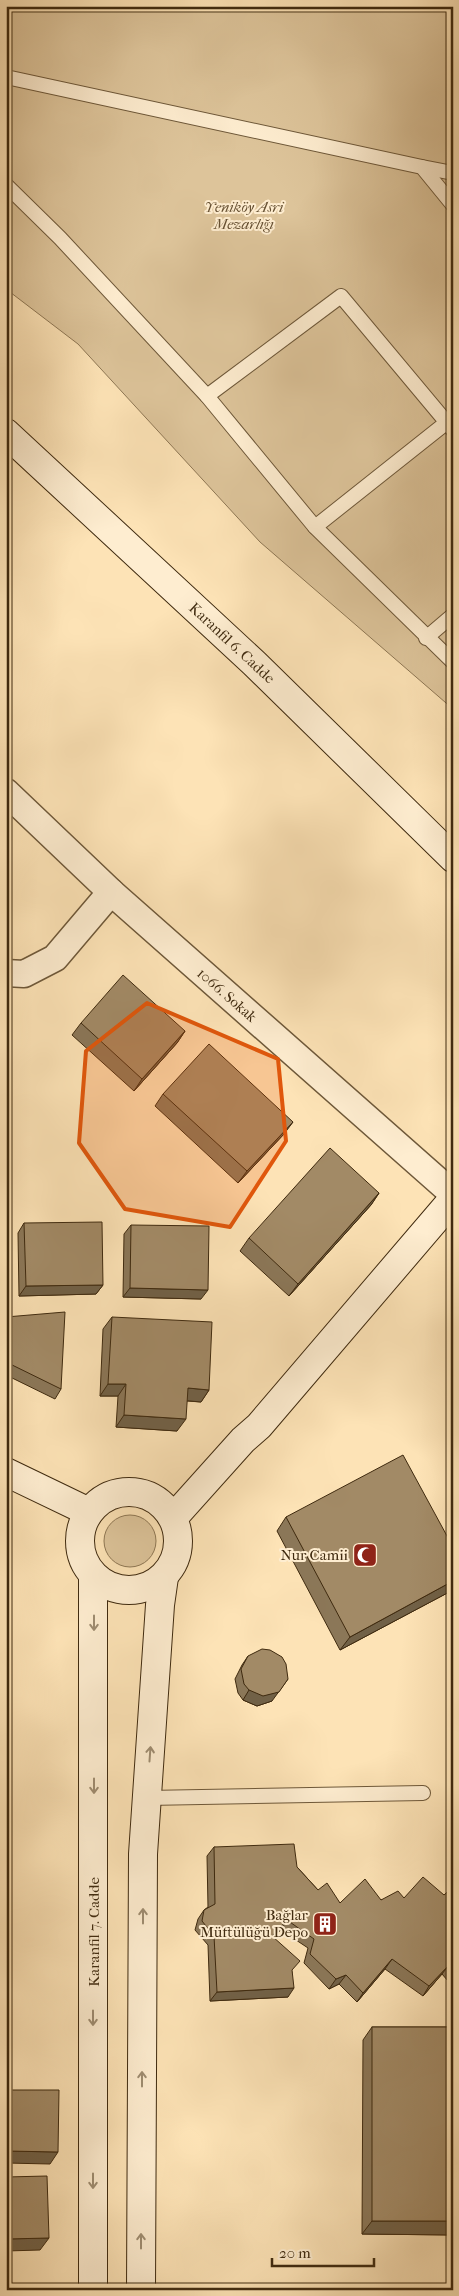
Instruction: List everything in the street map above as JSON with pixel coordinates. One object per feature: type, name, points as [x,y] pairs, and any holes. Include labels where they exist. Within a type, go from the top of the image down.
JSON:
[{"type":"street","name":"Karanfil 6. Cadde","points":[[6,433],[254,663],[453,858]]},
{"type":"street","name":"1066. Sokak","points":[[6,792],[111,892],[453,1194]]},
{"type":"street","points":[[6,972],[24,974],[55,958],[111,892]]},
{"type":"street","points":[[173,1518],[243,1440],[259,1426],[453,1199]]},
{"type":"street","points":[[6,1472],[89,1512]]},
{"type":"street","points":[[133,1491],[149,1496],[163,1505],[173,1518],[178,1533],[178,1549],[174,1564],[164,1576],[151,1586],[136,1590],[120,1590],[105,1585],[93,1574],[84,1560],[80,1544],[82,1527],[89,1512],[101,1500],[116,1493],[133,1491]]},
{"type":"street","name":"Karanfil 7. Cadde","points":[[93,1574],[93,2290]]},
{"type":"street","points":[[141,2290],[143,1854],[160,1605],[164,1576]]},
{"type":"lane","points":[[6,77],[453,174]]},
{"type":"lane","points":[[422,167],[453,205]]},
{"type":"lane","points":[[6,185],[60,238],[207,396],[315,527],[426,638],[453,662]]},
{"type":"lane","points":[[207,396],[341,296],[450,426],[315,527]]},
{"type":"lane","points":[[426,638],[453,615]]},
{"type":"lane","points":[[147,1798],[422,1793]]},
{"type":"highlighted area","points":[[147,1003],[278,1059],[286,1141],[230,1227],[125,1209],[79,1143],[86,1051]]},
{"type":"green space","name":"Yeniköy Asri Mezarlığı","points":[[6,6],[453,6],[453,709],[260,542],[78,344],[6,289]]},
{"type":"green space","points":[[130,1515],[144,1519],[152,1527],[156,1541],[152,1555],[144,1563],[130,1567],[116,1563],[108,1555],[104,1541],[108,1527],[116,1519]]},
{"type":"building","points":[[123,975],[185,1031],[142,1079],[81,1023]]},
{"type":"building","points":[[209,1044],[293,1122],[247,1171],[163,1094]]},
{"type":"building","points":[[330,1148],[379,1193],[298,1284],[249,1238]]},
{"type":"building","points":[[102,1222],[103,1285],[26,1286],[24,1223]]},
{"type":"building","points":[[131,1225],[209,1226],[208,1290],[130,1288]]},
{"type":"building","points":[[65,1312],[61,1389],[6,1362],[6,1317]]},
{"type":"building","points":[[112,1317],[212,1322],[209,1390],[188,1388],[186,1419],[124,1415],[126,1384],[108,1384]]},
{"type":"building","name":"Nur Camii","points":[[403,1455],[453,1547],[453,1581],[350,1637],[286,1517]]},
{"type":"building","points":[[262,1649],[270,1650],[282,1657],[286,1664],[288,1679],[279,1692],[263,1696],[249,1690],[244,1684],[241,1669],[248,1656]]},
{"type":"building","name":"Bağlar Müftülüğü Depo","points":[[294,1844],[297,1867],[318,1890],[327,1883],[340,1903],[365,1879],[381,1900],[398,1891],[404,1898],[423,1877],[444,1895],[453,1887],[453,1969],[449,1965],[429,1986],[392,1959],[363,1993],[346,1975],[336,1979],[310,1954],[314,1939],[287,1920],[272,1936],[300,1961],[292,1970],[294,1988],[217,1992],[214,1936],[202,1921],[204,1910],[215,1904],[214,1847]]},
{"type":"building","points":[[6,1933],[9,1933],[10,1987],[6,1987]]},
{"type":"building","points":[[372,2027],[453,2027],[453,2221],[372,2221]]},
{"type":"building","points":[[6,2090],[59,2090],[58,2152],[6,2151]]},
{"type":"building","points":[[47,2176],[49,2238],[6,2239],[6,2177]]},
{"type":"place","name":"Nur Camii","points":[[365,1555]]},
{"type":"place","name":"Bağlar Müftülüğü Depo","points":[[325,1924]]}]
